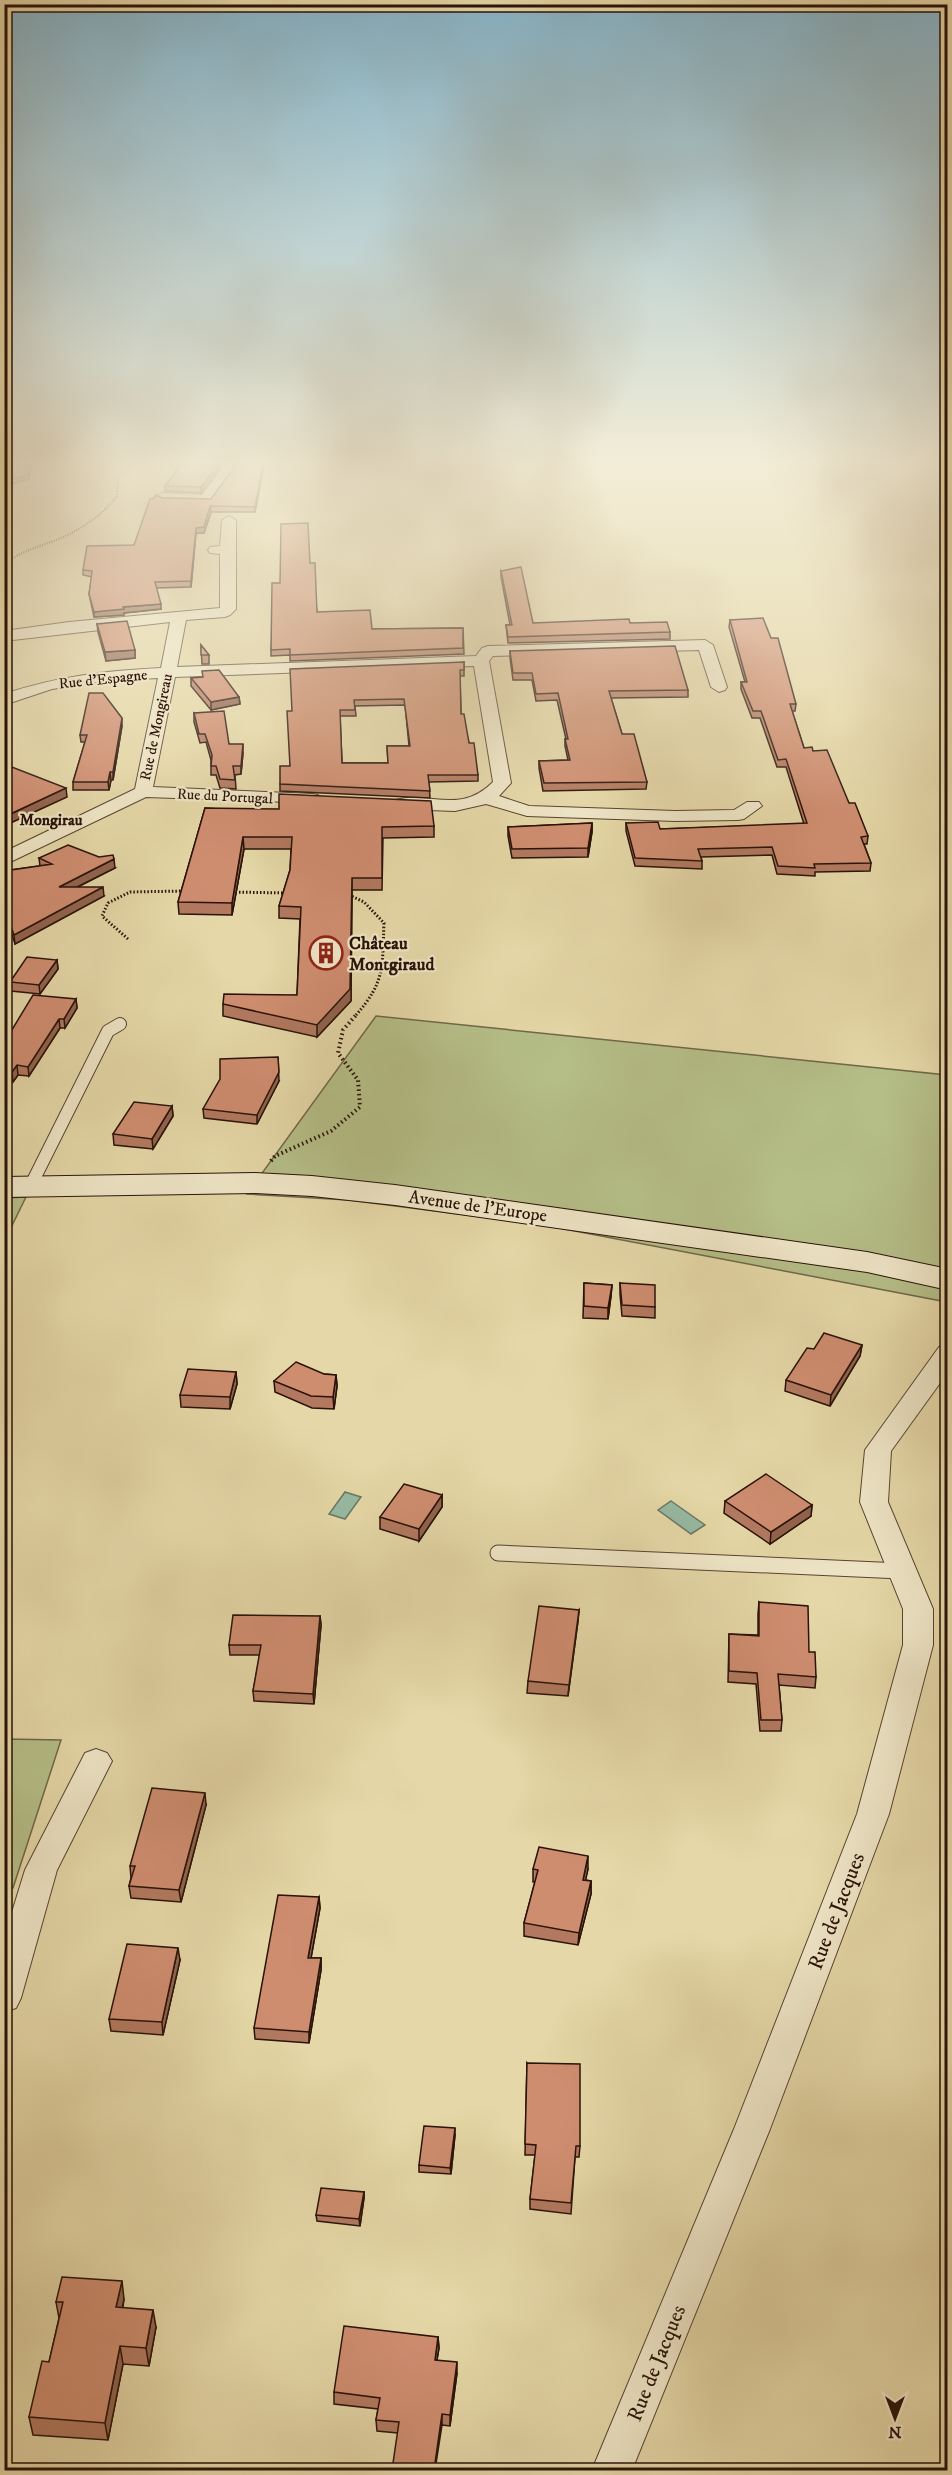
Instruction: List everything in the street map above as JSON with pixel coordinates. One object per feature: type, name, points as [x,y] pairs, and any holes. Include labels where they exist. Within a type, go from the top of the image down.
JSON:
[{"type":"street","points":[[4,636],[69,627],[216,615],[228,609],[225,580]]},
{"type":"street","name":"Rue de Mongireau","points":[[4,859],[143,792],[179,618]]},
{"type":"street","points":[[386,803],[455,806],[487,798],[502,783],[481,661],[488,651],[705,645],[719,687]]},
{"type":"street","points":[[167,673],[276,667],[481,661]]},
{"type":"street","name":"Rue d'Espagne","points":[[4,700],[75,680],[167,673]]},
{"type":"street","name":"Rue du Portugal","points":[[143,792],[328,800]]},
{"type":"street","points":[[487,798],[527,811],[675,816],[738,815],[753,806]]},
{"type":"street","name":"Avenue de l'Europe","points":[[17,1187],[255,1183],[312,1186],[418,1198],[867,1262],[948,1280]]},
{"type":"street","name":"Rue de Jacques","points":[[612,2470],[752,2129],[873,1814],[918,1644],[918,1610],[874,1502],[878,1450],[948,1353]]},
{"type":"street","points":[[4,1998],[40,1870],[96,1761]]},
{"type":"lane","points":[[17,1187],[108,1031],[120,1024]]},
{"type":"lane","points":[[498,1553],[901,1571]]},
{"type":"path","points":[[128,939],[102,916],[108,903],[130,892],[193,891]]},
{"type":"path","points":[[228,892],[297,893]]},
{"type":"path","points":[[255,1183],[275,1156],[331,1131],[360,1107],[358,1080],[338,1053],[343,1030],[373,996],[382,972],[384,923],[371,908],[358,898],[344,894]]},
{"type":"shaded area","points":[[376,1016],[947,1075],[947,1302],[538,1224],[348,1200],[247,1194]]},
{"type":"shaded area","points":[[26,1197],[5,1240],[5,1198]]},
{"type":"shaded area","points":[[345,1492],[361,1497],[345,1519],[329,1514]]},
{"type":"shaded area","points":[[671,1501],[705,1525],[691,1534],[658,1510]]},
{"type":"shaded area","points":[[5,1739],[61,1740],[13,1888],[5,1888]]},
{"type":"building","points":[[91,580],[191,580],[155,582],[161,604],[123,607],[124,609],[94,612],[89,594]]},
{"type":"building","points":[[280,580],[316,580],[317,612],[370,610],[372,629],[463,628],[463,648],[290,655],[290,649],[271,650],[272,583],[280,583]]},
{"type":"building","points":[[503,580],[524,580],[533,623],[629,619],[630,623],[667,622],[670,632],[508,637],[506,625],[512,625]]},
{"type":"building","points":[[763,618],[771,638],[778,638],[796,704],[790,704],[804,748],[812,747],[813,751],[827,750],[849,803],[855,803],[868,836],[861,837],[871,863],[814,864],[815,868],[778,866],[772,847],[698,849],[702,861],[635,858],[626,823],[658,822],[660,829],[807,823],[786,759],[778,760],[761,711],[753,711],[741,682],[747,682],[730,620]]},
{"type":"building","points":[[127,621],[135,650],[105,652],[97,624]]},
{"type":"building","points":[[201,645],[209,655],[201,655]]},
{"type":"building","points":[[675,646],[688,690],[609,691],[622,734],[634,734],[647,782],[544,783],[539,761],[570,760],[558,693],[536,694],[532,673],[513,673],[510,651]]},
{"type":"building","points":[[464,662],[464,670],[460,670],[461,714],[464,714],[469,743],[474,743],[478,775],[428,775],[430,791],[280,784],[280,766],[290,766],[287,711],[292,711],[290,669]],"holes":[[[404,699],[410,746],[387,746],[388,763],[342,763],[340,710],[355,710],[354,700]]]},
{"type":"building","points":[[219,670],[239,697],[211,702],[191,678],[203,677],[202,671]]},
{"type":"building","points":[[89,693],[103,693],[122,718],[113,772],[110,772],[108,782],[73,782],[87,735],[80,735]]},
{"type":"building","points":[[224,711],[229,744],[243,744],[241,766],[233,766],[235,780],[220,779],[216,766],[211,766],[212,755],[205,734],[199,734],[194,713]]},
{"type":"building","points":[[4,764],[66,788],[4,817]]},
{"type":"building","points":[[279,794],[431,801],[434,826],[382,827],[382,878],[352,878],[350,989],[317,1025],[223,1004],[224,994],[297,995],[301,907],[279,906],[290,870],[292,837],[243,837],[232,903],[178,902],[205,808],[279,809]]},
{"type":"building","points":[[592,823],[588,848],[512,849],[508,827]]},
{"type":"building","points":[[68,845],[99,857],[113,855],[114,859],[59,887],[103,887],[14,935],[4,906],[4,871],[52,864],[39,858]]},
{"type":"building","points":[[27,957],[57,960],[39,985],[10,982]]},
{"type":"building","points":[[33,995],[76,999],[64,1019],[59,1019],[28,1067],[17,1065],[12,1072],[4,1072],[4,1043]]},
{"type":"building","points":[[278,1057],[279,1072],[257,1115],[203,1109],[220,1079],[220,1059]]},
{"type":"building","points":[[134,1102],[172,1106],[152,1139],[113,1134]]},
{"type":"building","points":[[584,1283],[612,1285],[608,1308],[584,1306]]},
{"type":"building","points":[[620,1283],[655,1285],[655,1307],[622,1305]]},
{"type":"building","points":[[824,1333],[862,1345],[831,1395],[786,1380],[807,1348],[814,1349]]},
{"type":"building","points":[[296,1362],[324,1374],[336,1375],[333,1397],[311,1396],[274,1381]]},
{"type":"building","points":[[188,1369],[236,1372],[230,1397],[180,1395]]},
{"type":"building","points":[[766,1474],[812,1505],[771,1532],[725,1501]]},
{"type":"building","points":[[404,1484],[442,1495],[419,1529],[380,1517]]},
{"type":"building","points":[[759,1602],[808,1606],[809,1652],[815,1652],[816,1677],[778,1674],[782,1720],[761,1720],[757,1673],[729,1671],[729,1634],[759,1636]]},
{"type":"building","points":[[539,1606],[579,1610],[569,1685],[528,1681]]},
{"type":"building","points":[[233,1615],[320,1616],[313,1694],[253,1691],[261,1645],[229,1645]]},
{"type":"building","points":[[152,1788],[205,1793],[179,1890],[129,1886],[135,1866],[130,1866]]},
{"type":"building","points":[[539,1847],[588,1856],[583,1880],[591,1881],[579,1933],[524,1923],[538,1870],[533,1869]]},
{"type":"building","points":[[278,1895],[319,1897],[308,1958],[321,1958],[309,2032],[254,2028]]},
{"type":"building","points":[[127,1944],[178,1948],[162,2022],[109,2019]]},
{"type":"building","points":[[527,2063],[580,2064],[580,2146],[576,2146],[571,2203],[530,2199],[536,2145],[525,2144]]},
{"type":"building","points":[[424,2126],[455,2128],[450,2168],[419,2165]]},
{"type":"building","points":[[321,2188],[364,2192],[359,2219],[316,2215]]},
{"type":"building","points":[[62,2277],[122,2281],[116,2307],[153,2310],[146,2348],[120,2346],[105,2423],[29,2417],[42,2361],[49,2362],[63,2302],[56,2302]]},
{"type":"building","points":[[344,2326],[438,2337],[435,2360],[457,2362],[450,2415],[442,2414],[434,2470],[392,2470],[399,2422],[376,2420],[380,2398],[334,2392]]},
{"type":"place","name":"Château Montgiraud","points":[[326,953]]},
{"type":"district","name":"Mongirau","points":[[51,819]]}]
